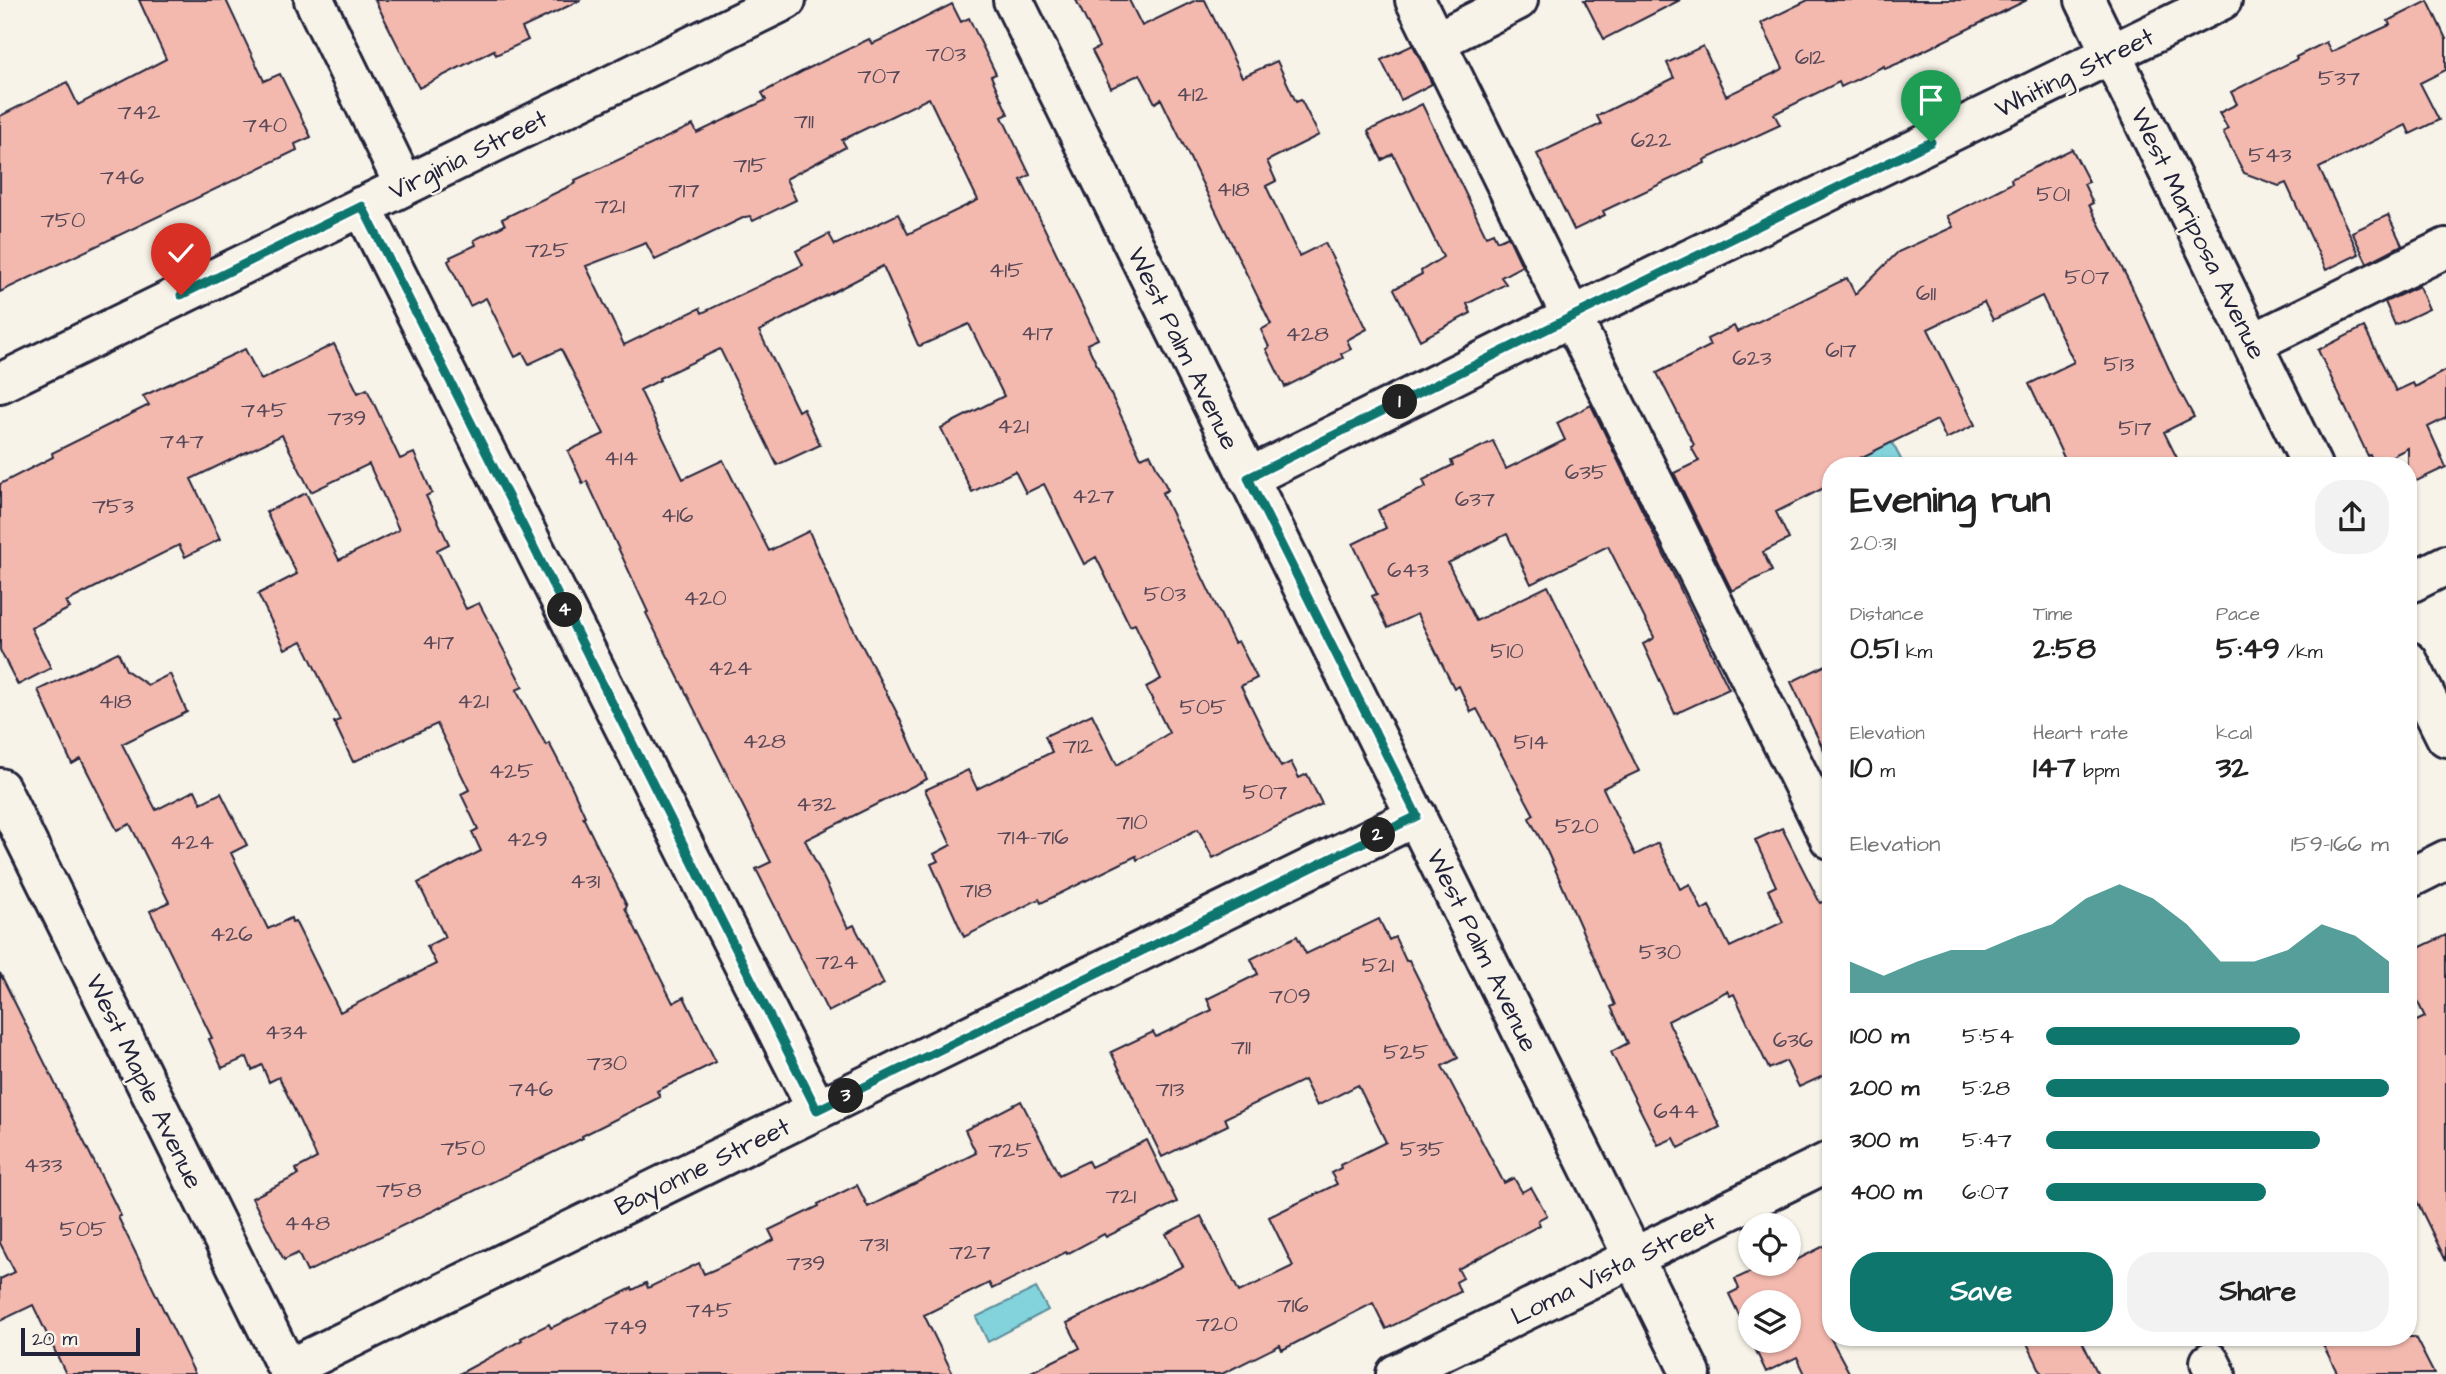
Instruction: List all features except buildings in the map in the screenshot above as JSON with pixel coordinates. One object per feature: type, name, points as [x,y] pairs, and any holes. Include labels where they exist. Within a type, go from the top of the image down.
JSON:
[{"type":"street","points":[[314,0],[404,185]]},
{"type":"street","name":"Virginia Street","points":[[0,383],[786,0]]},
{"type":"street","name":"West Palm Avenue","points":[[1013,0],[1691,1374]]},
{"type":"street","points":[[1415,0],[1822,823]]},
{"type":"street","points":[[1435,42],[1518,0]]},
{"type":"street","name":"West Mariposa Avenue","points":[[2085,0],[2308,457]]},
{"type":"street","name":"Whiting Street","points":[[1248,478],[1571,317],[2222,0]]},
{"type":"street","points":[[362,206],[817,1110]]},
{"type":"street","points":[[2253,343],[2446,248]]},
{"type":"street","points":[[2417,580],[2446,565]]},
{"type":"street","points":[[2417,679],[2446,737]]},
{"type":"street","name":"West Maple Avenue","points":[[0,788],[289,1371]]},
{"type":"street","name":"Bayonne Street","points":[[289,1371],[1417,816]]},
{"type":"street","points":[[2417,874],[2446,860]]},
{"type":"street","name":"Loma Vista Street","points":[[1396,1374],[1822,1165]]},
{"type":"water","points":[[1885,429],[1900,457],[1861,457],[1854,445]]},
{"type":"water","points":[[1036,1288],[1048,1310],[988,1342],[976,1317]]},
{"type":"route","points":[[181,295],[362,206],[817,1110],[1417,816],[1248,478],[1931,142]]}]
